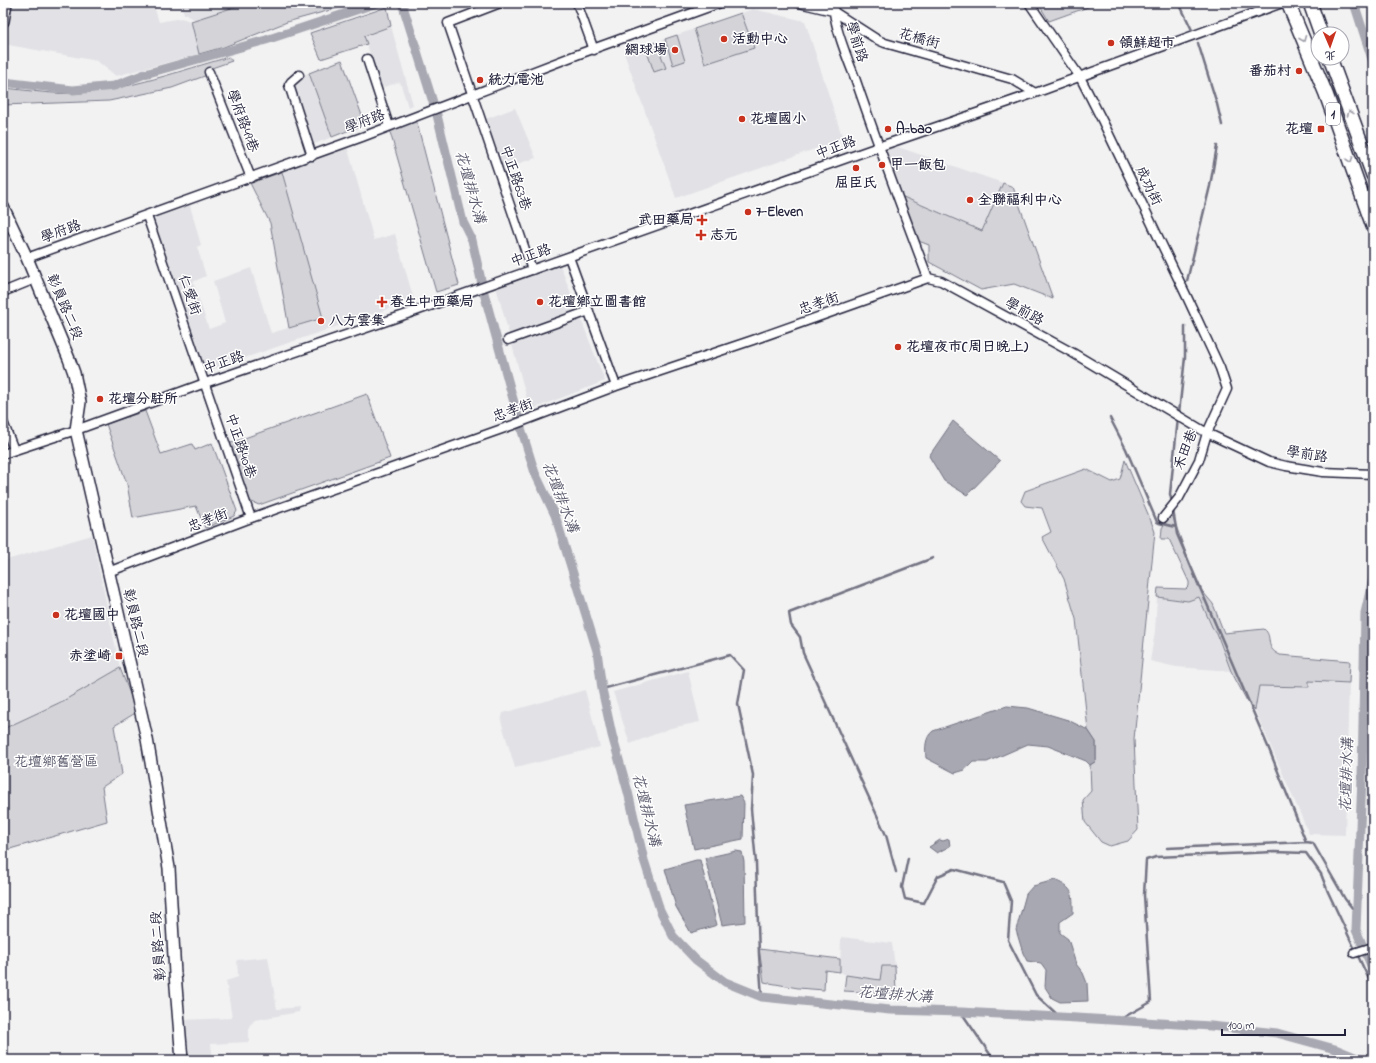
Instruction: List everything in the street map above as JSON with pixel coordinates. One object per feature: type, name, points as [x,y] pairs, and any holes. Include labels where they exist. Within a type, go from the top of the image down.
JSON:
[{"type":"main road","points":[[3,21],[6,3]]},
{"type":"main road","name":"1","points":[[1288,3],[1328,101],[1373,226]]},
{"type":"main road","points":[[1310,3],[1318,26]]},
{"type":"main road","name":"1","points":[[1333,66],[1373,175]]},
{"type":"main road","name":"彰員路二段","points":[[3,207],[27,258],[74,373],[80,402],[76,430],[147,739],[169,868],[182,1060]]},
{"type":"street","name":"中正路63巷","points":[[500,3],[448,23],[532,270]]},
{"type":"street","points":[[577,3],[594,50]]},
{"type":"street","name":"花橋街","points":[[799,3],[834,7],[878,40],[885,43],[1012,78],[1035,93]]},
{"type":"street","name":"成功街","points":[[1029,3],[1080,77],[1132,181],[1187,297],[1220,368],[1227,389]]},
{"type":"street","name":"中正路","points":[[3,454],[76,430],[205,383],[569,257],[878,146],[1035,93],[1282,3]]},
{"type":"street","name":"學府路","points":[[27,258],[312,156],[713,4]]},
{"type":"street","name":"學前路","points":[[834,7],[841,39],[878,146],[928,278],[941,281],[1073,353],[1207,434],[1269,462],[1323,472],[1373,474]]},
{"type":"street","points":[[367,59],[389,126]]},
{"type":"street","name":"學府路49巷","points":[[209,72],[251,178]]},
{"type":"street","points":[[299,75],[289,85],[312,156]]},
{"type":"street","name":"仁愛街","points":[[147,216],[205,383]]},
{"type":"street","points":[[569,257],[616,386]]},
{"type":"street","name":"忠孝街","points":[[108,572],[251,518],[513,425],[616,386],[760,338],[928,278]]},
{"type":"street","points":[[3,292],[35,279]]},
{"type":"street","points":[[508,340],[589,311]]},
{"type":"street","name":"中正路40巷","points":[[205,383],[251,518]]},
{"type":"street","name":"禾田巷","points":[[1163,518],[1179,498],[1199,460],[1207,434],[1227,389]]},
{"type":"street","points":[[3,422],[14,450]]},
{"type":"street","points":[[1354,953],[1373,947]]},
{"type":"shaded area","points":[[9,3],[153,3],[159,22],[181,18],[191,21],[199,54],[116,76],[97,61],[3,44]]},
{"type":"shaded area","points":[[181,3],[247,3],[196,20],[184,14]]},
{"type":"shaded area","name":"花壇國小","points":[[753,9],[805,21],[843,139],[676,198],[624,53]]},
{"type":"shaded area","points":[[391,26],[413,105],[408,107],[400,82],[381,88],[364,36]]},
{"type":"shaded area","points":[[309,73],[332,137],[312,145],[289,78]]},
{"type":"shaded area","points":[[515,108],[536,158],[501,169],[483,120]]},
{"type":"shaded area","points":[[347,146],[374,240],[395,234],[414,300],[207,371],[198,364],[150,223],[153,217],[189,202],[201,245],[197,247],[206,276],[193,282],[209,329],[225,323],[213,281],[251,268],[271,333],[322,318],[282,172]]},
{"type":"shaded area","points":[[898,147],[1003,183],[982,232],[901,196],[885,153],[890,148]]},
{"type":"shaded area","points":[[560,265],[605,381],[530,410],[496,287]]},
{"type":"shaded area","points":[[953,421],[1000,461],[967,495],[944,481],[929,456]]},
{"type":"shaded area","name":"花壇國中","points":[[92,535],[120,668],[63,701],[3,729],[3,561]]},
{"type":"shaded area","points":[[1157,597],[1188,601],[1199,597],[1212,627],[1217,634],[1231,671],[1176,667],[1150,661],[1155,631]]},
{"type":"shaded area","points":[[688,671],[700,722],[671,728],[630,744],[613,692]]},
{"type":"shaded area","points":[[1309,681],[1349,683],[1345,835],[1309,834],[1255,710],[1259,686],[1309,687]]},
{"type":"shaded area","points":[[585,690],[600,747],[515,768],[501,721],[503,713]]},
{"type":"shaded area","points":[[1007,706],[1028,708],[1068,720],[1088,730],[1096,742],[1096,761],[1090,765],[1086,761],[1048,746],[1028,744],[987,762],[973,762],[965,770],[955,773],[926,758],[928,736],[933,731]]},
{"type":"shaded area","points":[[740,796],[744,803],[743,839],[694,849],[684,805]]},
{"type":"shaded area","points":[[949,839],[950,846],[937,853],[929,847],[940,840],[943,841]]},
{"type":"shaded area","points":[[736,851],[742,852],[744,862],[745,922],[722,925],[705,858]]},
{"type":"shaded area","points":[[700,860],[717,925],[691,933],[676,907],[665,869]]},
{"type":"shaded area","points":[[1055,880],[1066,886],[1071,892],[1073,913],[1060,922],[1060,933],[1068,939],[1076,964],[1083,973],[1087,983],[1088,1001],[1060,1002],[1052,998],[1045,987],[1046,970],[1041,963],[1027,961],[1016,930],[1026,894],[1033,886]]},
{"type":"shaded area","points":[[841,937],[892,943],[895,966],[882,966],[881,980],[846,975],[840,972]]},
{"type":"shaded area","points":[[268,957],[277,1009],[300,1007],[299,1012],[255,1020],[249,1026],[249,1042],[211,1044],[213,1060],[182,1060],[179,1020],[232,1018],[226,981],[238,977],[237,960]]},
{"type":"green space","points":[[247,3],[356,3],[287,22],[224,47],[199,54],[191,21]]},
{"type":"green space","points":[[1038,3],[1099,3],[1049,21]]},
{"type":"green space","points":[[387,7],[391,26],[364,36],[367,44],[321,59],[310,33]]},
{"type":"green space","name":"活動中心","points":[[741,13],[754,48],[705,64],[694,29]]},
{"type":"green space","name":"網球場","points":[[677,35],[685,61],[673,65],[665,39]]},
{"type":"green space","name":"網球場","points":[[656,42],[666,68],[654,72],[645,46]]},
{"type":"green space","points":[[229,57],[232,61],[209,69],[210,74],[172,88],[109,101],[3,105],[3,88],[60,93],[98,91],[136,84]]},
{"type":"green space","points":[[342,60],[365,124],[332,137],[309,73]]},
{"type":"green space","points":[[416,119],[459,285],[436,292],[390,132]]},
{"type":"green space","points":[[282,172],[323,318],[289,328],[270,223],[250,183]]},
{"type":"green space","points":[[1003,183],[1013,187],[1053,299],[1014,284],[981,290],[929,262],[929,245],[916,240],[901,196],[982,231]]},
{"type":"green space","points":[[367,394],[390,458],[259,505],[247,500],[228,444]]},
{"type":"green space","points":[[145,411],[161,454],[192,444],[195,450],[212,443],[237,511],[234,516],[205,528],[196,506],[133,518],[127,484],[106,424]]},
{"type":"green space","points":[[1125,460],[1155,532],[1134,739],[1138,830],[1128,841],[1110,846],[1101,842],[1085,822],[1083,800],[1091,791],[1090,765],[1096,761],[1096,742],[1088,730],[1076,619],[1064,579],[1042,537],[1051,532],[1042,508],[1025,506],[1021,501],[1025,491],[1086,469],[1112,482],[1120,479]]},
{"type":"green space","points":[[1171,512],[1198,586],[1213,604],[1224,633],[1264,629],[1267,632],[1272,649],[1280,655],[1350,661],[1349,683],[1309,681],[1309,687],[1259,686],[1255,710],[1247,701],[1231,671],[1217,634],[1212,627],[1199,597],[1188,601],[1157,597],[1158,588],[1186,589],[1189,586],[1189,582],[1169,539],[1161,539],[1162,528]]},
{"type":"green space","name":"花壇鄉舊營區","points":[[120,668],[137,712],[114,726],[122,774],[102,787],[107,821],[3,851],[3,729],[63,701]]},
{"type":"green space","points":[[759,949],[840,959],[840,972],[825,970],[824,990],[798,988],[764,982]]},
{"type":"green space","points":[[882,966],[895,966],[896,994],[844,991],[846,975],[880,980]]},
{"type":"waterway","points":[[3,82],[73,90],[114,86],[145,74],[266,40],[377,3]]},
{"type":"waterway","name":"花壇排水溝","points":[[402,3],[437,115],[463,222],[472,240],[484,293],[521,428],[535,473],[555,515],[597,651],[602,689],[612,735],[628,792],[644,860],[660,910],[673,936],[696,960],[725,982],[762,997],[890,1010],[961,1012],[1211,1026],[1277,1033],[1335,1049],[1362,1060]]},
{"type":"waterway","points":[[1179,3],[1192,30]]},
{"type":"waterway","name":"花壇排水溝","points":[[1354,3],[1373,62]]},
{"type":"waterway","points":[[1198,43],[1222,125]]},
{"type":"waterway","points":[[1187,281],[1210,186],[1217,146]]},
{"type":"waterway","points":[[1179,413],[1185,357],[1185,326]]},
{"type":"waterway","points":[[1110,418],[1126,449],[1157,522],[1176,527]]},
{"type":"waterway","points":[[1172,503],[1170,494],[1178,418]]},
{"type":"waterway","points":[[1173,510],[1177,534],[1269,749],[1306,842],[1313,843],[1345,899],[1357,914]]},
{"type":"waterway","points":[[896,872],[886,835],[803,653],[800,637],[791,625],[789,613],[933,558]]},
{"type":"waterway","name":"花壇排水溝","points":[[1373,578],[1365,613],[1362,777],[1356,930],[1373,970]]},
{"type":"waterway","points":[[602,689],[730,655],[744,670],[738,704],[753,775],[751,809],[756,863],[762,997]]},
{"type":"waterway","points":[[1167,848],[1306,842]]},
{"type":"waterway","points":[[1117,1021],[1151,1002],[1144,895],[1146,860],[1156,857],[1274,852],[1306,853],[1321,874],[1373,988]]},
{"type":"waterway","points":[[908,858],[902,887],[905,899],[924,903],[938,876],[954,869],[1003,882],[1011,901],[1008,940],[1036,995],[1060,1017]]},
{"type":"waterway","points":[[961,1012],[994,1060]]},
{"type":"place","name":"活動中心","points":[[724,39]]},
{"type":"place","name":"領鮮超市","points":[[1111,43]]},
{"type":"place","name":"網球場","points":[[675,50]]},
{"type":"place","name":"番茄村","points":[[1299,71]]},
{"type":"place","name":"統力電池","points":[[480,80]]},
{"type":"place","name":"花壇國小","points":[[742,119]]},
{"type":"place","name":"A-bao","points":[[888,129]]},
{"type":"place","name":"花壇","points":[[1321,129]]},
{"type":"place","name":"甲一飯包","points":[[882,165]]},
{"type":"place","name":"屈臣氏","points":[[856,168]]},
{"type":"place","name":"全聯福利中心","points":[[970,200]]},
{"type":"place","name":"7-Eleven","points":[[748,212]]},
{"type":"place","name":"武田藥局","points":[[702,220]]},
{"type":"place","name":"志元","points":[[701,235]]},
{"type":"place","name":"春生中西藥局","points":[[382,302]]},
{"type":"place","name":"花壇鄉立圖書館","points":[[540,302]]},
{"type":"place","name":"八方雲集","points":[[321,321]]},
{"type":"place","name":"花壇夜市(周日晚上)","points":[[898,347]]},
{"type":"place","name":"花壇分駐所","points":[[100,399]]},
{"type":"place","name":"花壇國中","points":[[56,615]]},
{"type":"place","name":"赤塗崎","points":[[119,656]]}]
